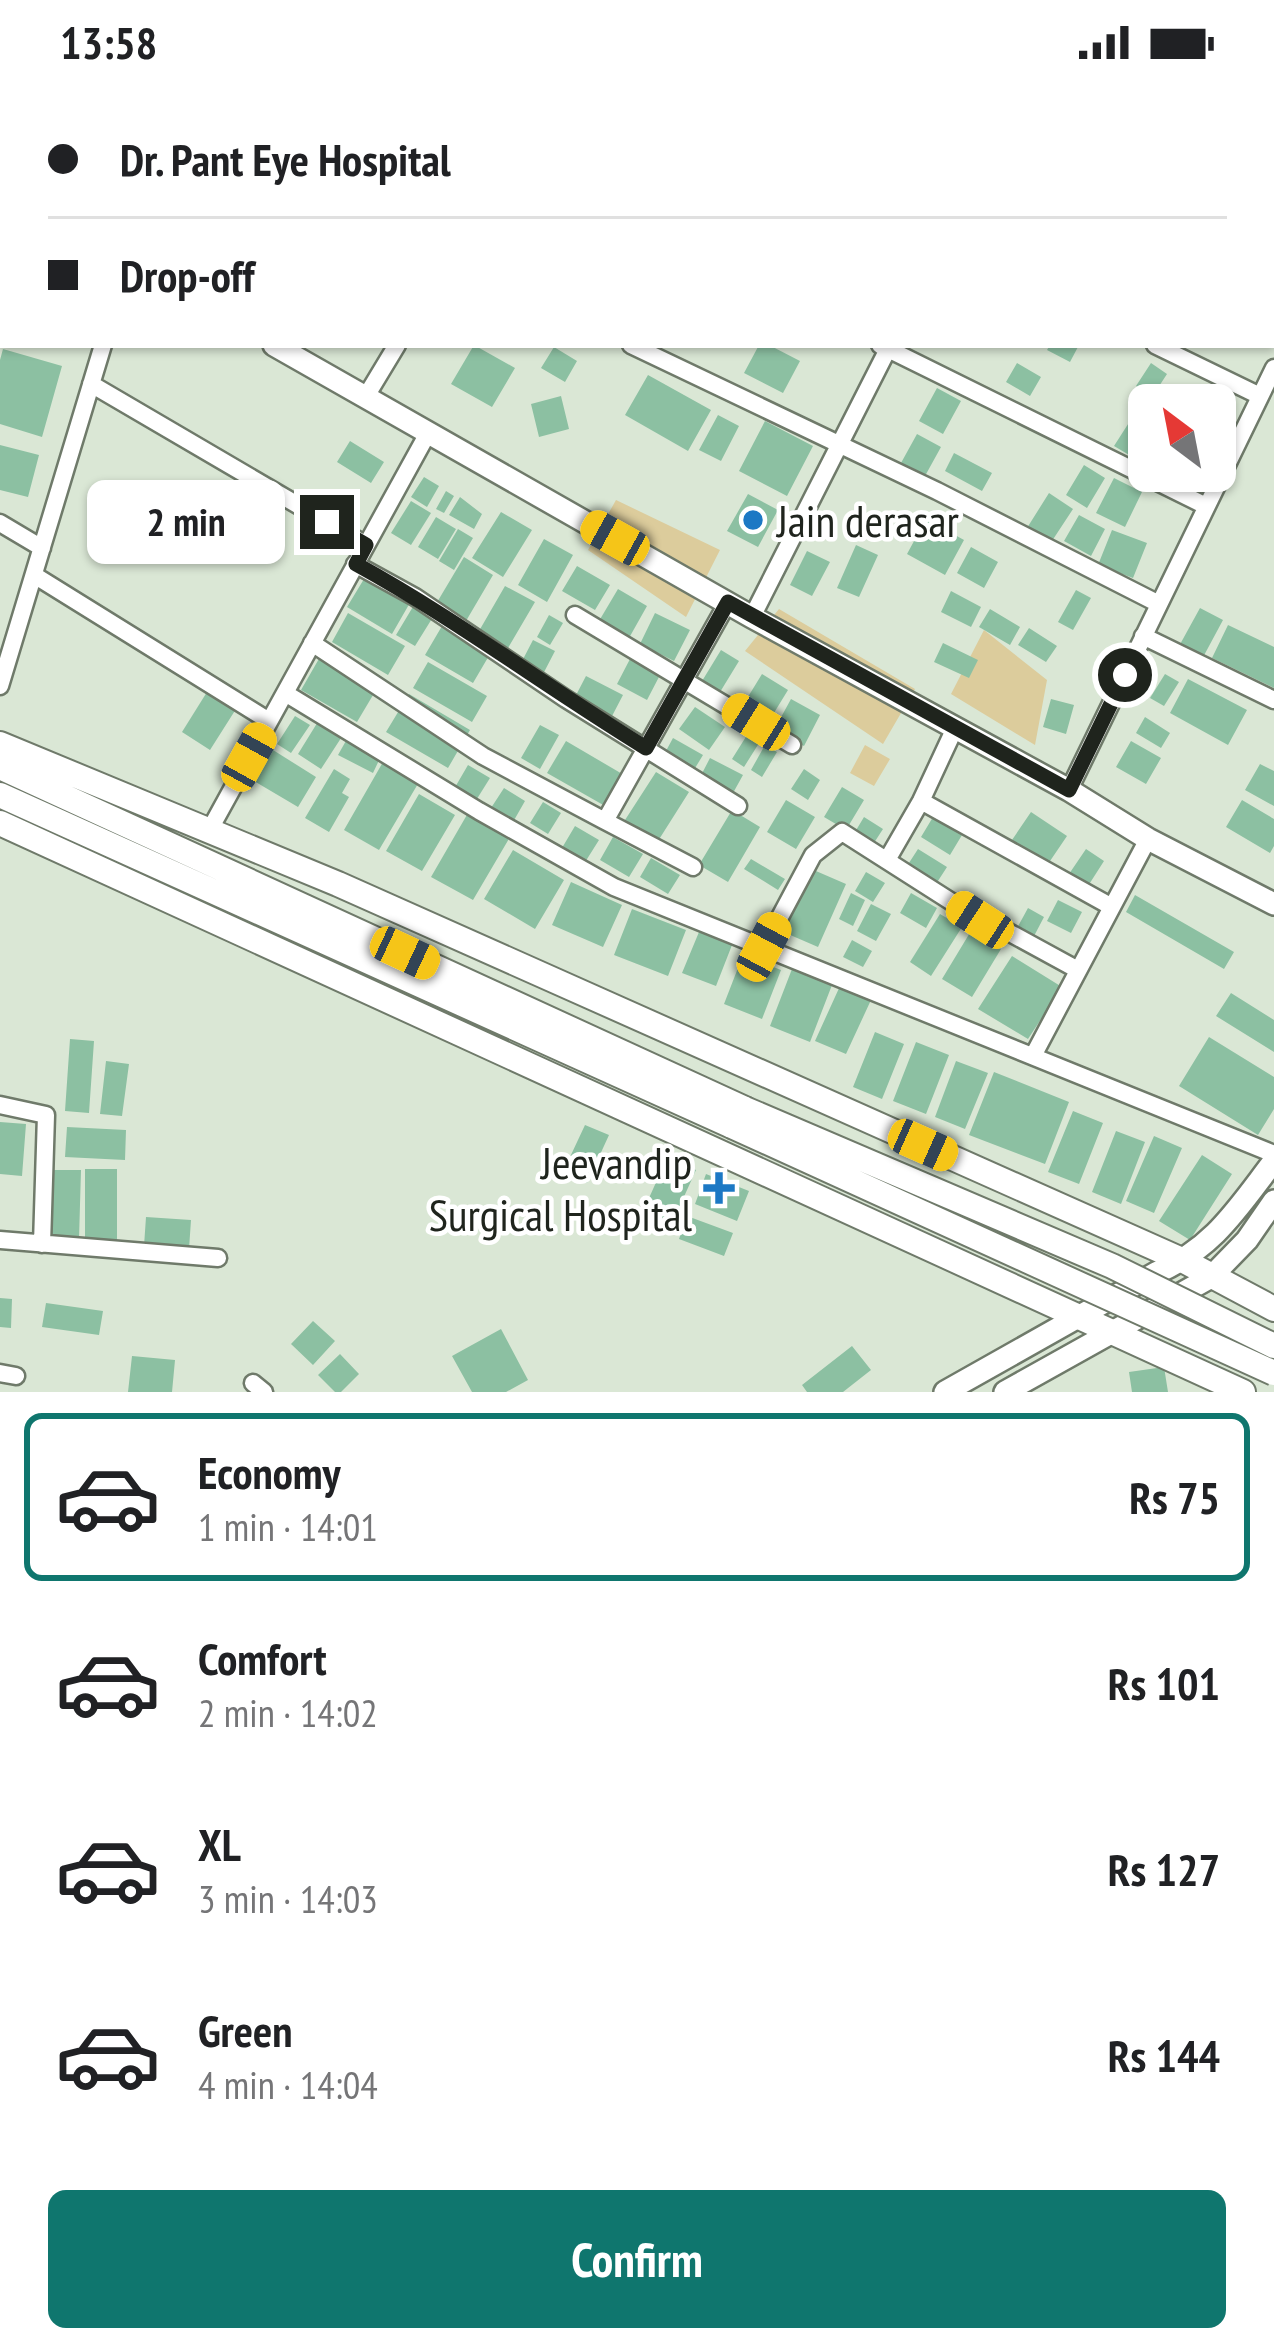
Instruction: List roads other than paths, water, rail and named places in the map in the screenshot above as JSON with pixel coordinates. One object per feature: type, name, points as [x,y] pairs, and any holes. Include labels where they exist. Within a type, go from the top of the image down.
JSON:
[{"type":"highway","points":[[0,744],[338,884],[1184,1261],[1274,1309]]},
{"type":"highway","points":[[0,767],[320,914],[1274,1372]]},
{"type":"highway","points":[[0,794],[739,1117],[1112,1266],[1274,1346]]},
{"type":"highway","points":[[0,824],[1077,1317],[1191,1380],[1243,1392]]},
{"type":"highway","points":[[320,914],[338,884]]},
{"type":"main road","points":[[279,348],[752,617],[1069,790],[1148,839],[1274,904]]},
{"type":"main road","points":[[945,1392],[1184,1261],[1221,1230],[1274,1157]]},
{"type":"main road","points":[[1010,1391],[1211,1277],[1274,1201]]},
{"type":"street","points":[[0,686],[102,348]]},
{"type":"street","points":[[365,398],[395,348]]},
{"type":"street","points":[[637,348],[937,491],[1159,604]]},
{"type":"street","points":[[752,617],[885,348]]},
{"type":"street","points":[[890,348],[1206,506]]},
{"type":"street","points":[[1161,348],[1260,396]]},
{"type":"street","points":[[1069,790],[1274,368]]},
{"type":"street","points":[[91,384],[366,545]]},
{"type":"street","points":[[208,831],[428,434]]},
{"type":"street","points":[[0,523],[42,548]]},
{"type":"street","points":[[356,564],[416,597],[566,699],[738,806]]},
{"type":"street","points":[[34,575],[269,721]]},
{"type":"street","points":[[605,821],[728,602]]},
{"type":"street","points":[[575,615],[792,745]]},
{"type":"street","points":[[1143,636],[1274,700]]},
{"type":"street","points":[[312,643],[483,756],[693,867]]},
{"type":"street","points":[[285,693],[614,887],[1274,1157]]},
{"type":"street","points":[[887,860],[955,728]]},
{"type":"street","points":[[921,801],[1112,907]]},
{"type":"street","points":[[764,947],[813,856],[842,832],[980,920],[1078,970]]},
{"type":"street","points":[[1034,1056],[1148,839]]},
{"type":"street","points":[[0,1105],[46,1115],[42,1244]]},
{"type":"street","points":[[0,1240],[218,1258]]},
{"type":"place","name":"Jain derasar","points":[[753,520]]},
{"type":"place","name":"Jeevandip Surgical Hospital","points":[[719,1188]]}]
